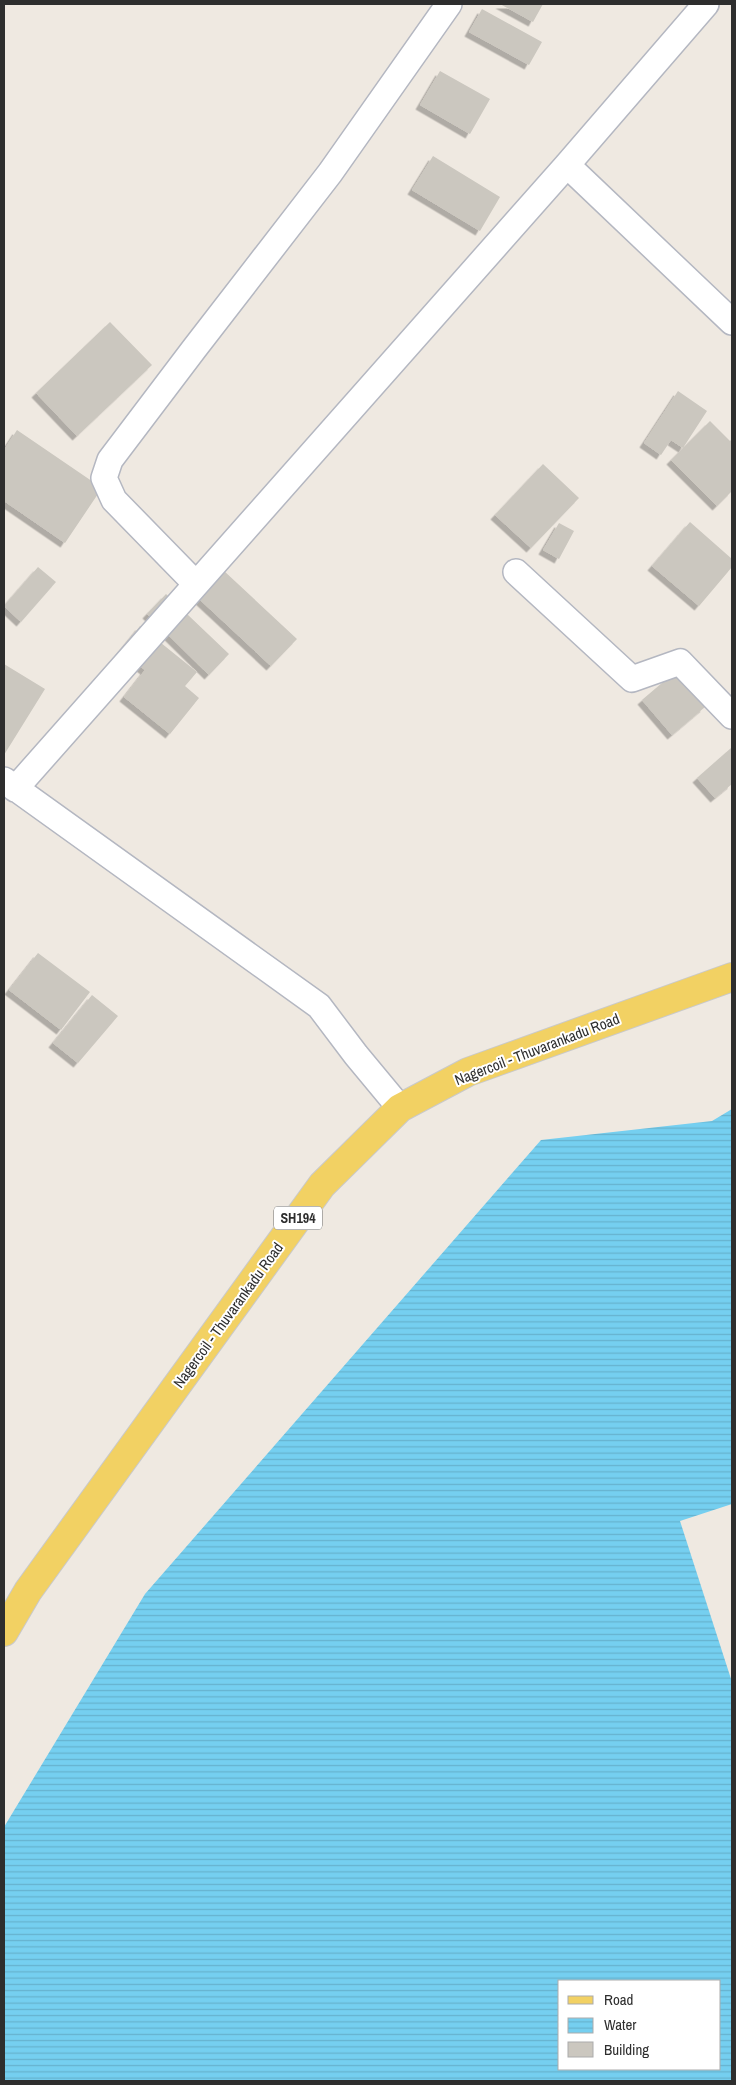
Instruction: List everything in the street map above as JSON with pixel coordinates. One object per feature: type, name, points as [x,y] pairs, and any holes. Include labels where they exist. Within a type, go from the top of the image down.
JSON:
[{"type":"main road","name":"Nagercoil - Thuvarankadu Road","points":[[4,1632],[28,1591],[322,1185],[400,1108],[468,1072],[732,977]]},
{"type":"street","points":[[196,584],[114,500],[104,478],[110,460],[330,173],[449,4]]},
{"type":"street","points":[[400,1108],[319,1006],[10,784],[196,584],[567,165],[706,4]]},
{"type":"street","points":[[567,165],[732,322]]},
{"type":"street","points":[[516,572],[632,679],[680,662],[732,716]]},
{"type":"water","points":[[732,1109],[732,1504],[680,1521],[732,1682],[732,2081],[4,2081],[4,1827],[145,1594],[541,1140],[712,1121]]},
{"type":"building","points":[[500,4],[543,4],[533,22]]},
{"type":"building","points":[[482,9],[542,42],[529,65],[469,32]]},
{"type":"building","points":[[440,71],[490,99],[470,134],[420,105]]},
{"type":"building","points":[[433,156],[500,197],[480,231],[412,190]]},
{"type":"building","points":[[110,322],[152,365],[77,436],[36,393]]},
{"type":"building","points":[[678,391],[707,411],[683,448],[671,440],[661,455],[644,443]]},
{"type":"building","points":[[710,421],[730,441],[732,439],[732,491],[717,506],[671,460]]},
{"type":"building","points":[[17,430],[102,488],[65,543],[4,501],[4,450]]},
{"type":"building","points":[[543,464],[579,498],[531,548],[495,515]]},
{"type":"building","points":[[690,522],[732,559],[732,567],[699,606],[652,566]]},
{"type":"building","points":[[559,523],[574,531],[559,559],[543,550]]},
{"type":"building","points":[[38,567],[56,582],[21,622],[4,606]]},
{"type":"building","points":[[223,570],[297,639],[271,666],[197,597]]},
{"type":"building","points":[[166,594],[229,654],[209,675],[147,614]]},
{"type":"building","points":[[140,626],[197,672],[185,686],[199,698],[170,734],[124,697],[145,670],[120,651]]},
{"type":"building","points":[[4,664],[45,689],[4,755]]},
{"type":"building","points":[[675,672],[705,707],[672,735],[642,700]]},
{"type":"building","points":[[731,748],[732,784],[715,798],[697,778]]},
{"type":"building","points":[[38,953],[90,992],[61,1030],[9,990]]},
{"type":"building","points":[[92,995],[118,1016],[78,1063],[53,1043]]}]
